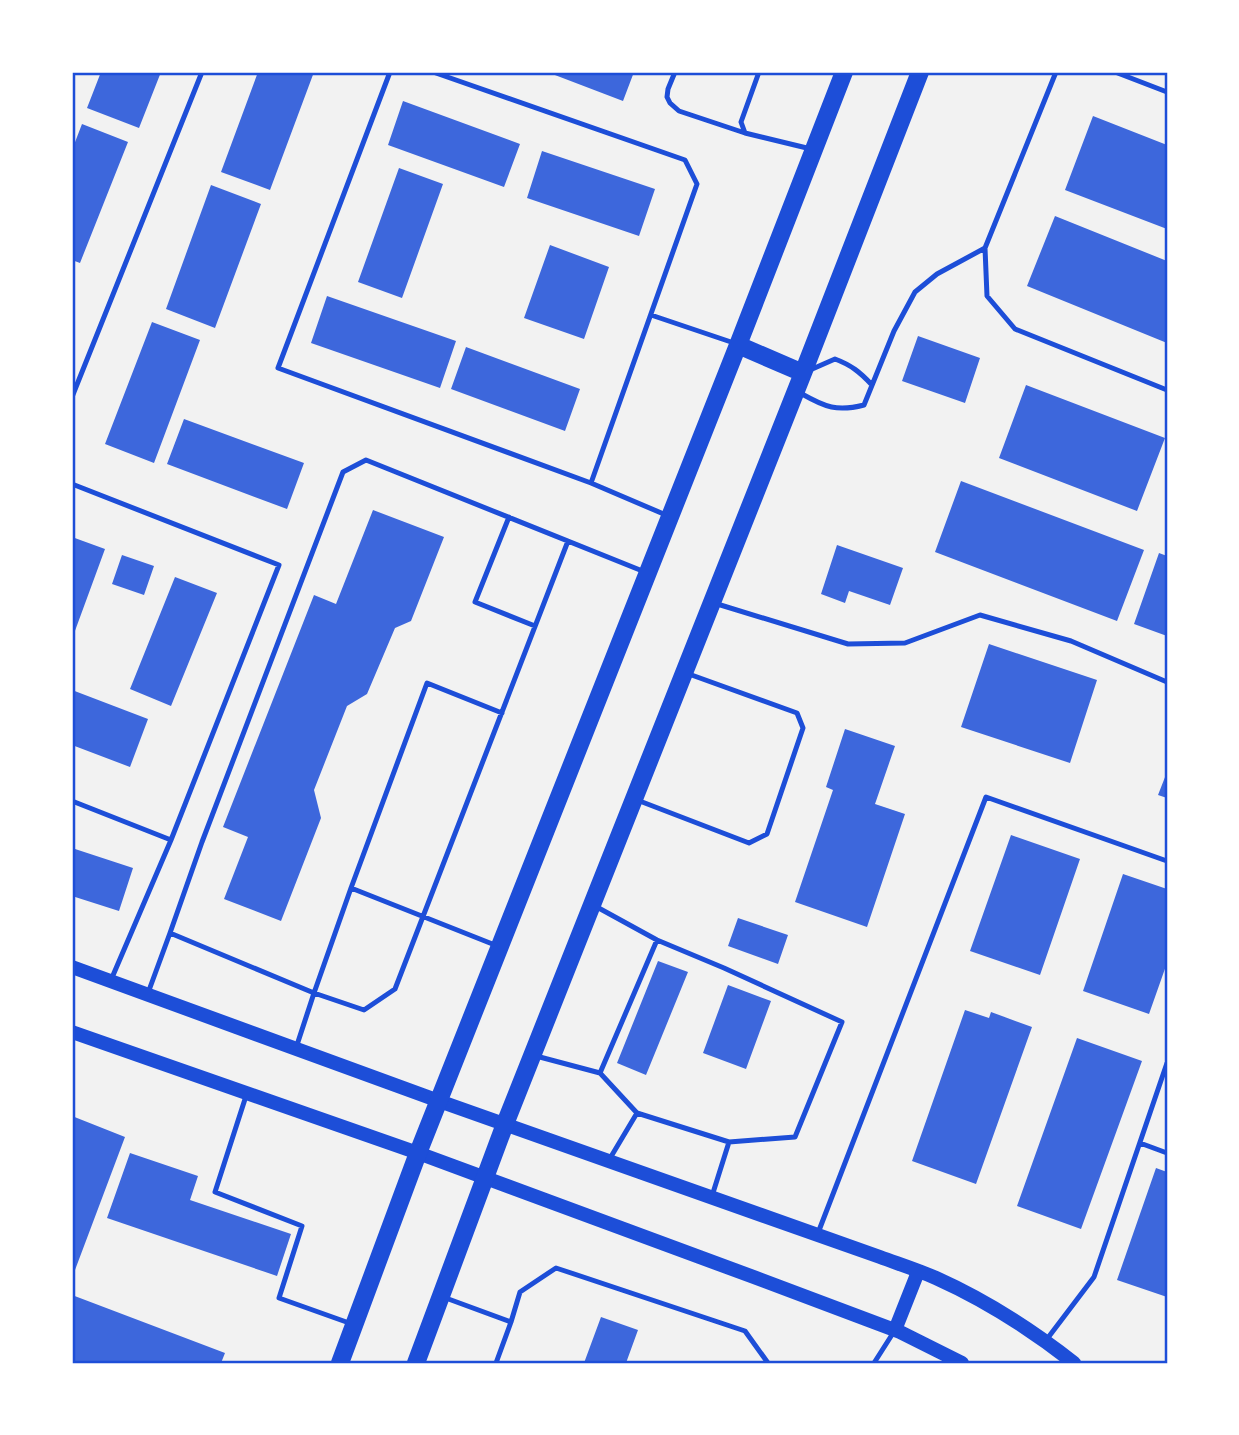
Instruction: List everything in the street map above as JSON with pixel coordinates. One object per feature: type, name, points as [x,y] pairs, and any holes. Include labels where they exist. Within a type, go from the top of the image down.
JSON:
[{"type":"main road","points":[[340,1363],[418,1153],[844,72]]},
{"type":"main road","points":[[416,1363],[505,1124],[920,72]]},
{"type":"main road","points":[[738,345],[803,373]]},
{"type":"main road","points":[[72,967],[935,1278],[987,1304],[1074,1363]]},
{"type":"main road","points":[[72,1032],[418,1153],[895,1330],[962,1363]]},
{"type":"main road","points":[[895,1330],[918,1272]]},
{"type":"lane","points":[[72,397],[202,72]]},
{"type":"lane","points":[[390,72],[278,368],[591,483],[670,516]]},
{"type":"lane","points":[[433,72],[685,160],[697,184],[591,483]]},
{"type":"lane","points":[[675,72],[667,97],[679,111],[745,133],[814,149]]},
{"type":"lane","points":[[745,133],[741,122],[743,111],[758,72]]},
{"type":"lane","points":[[1056,72],[985,248],[987,296],[1015,329],[1167,390]]},
{"type":"lane","points":[[1115,72],[1167,92]]},
{"type":"lane","points":[[872,385],[849,364],[835,359],[803,373],[802,394],[826,407],[848,409],[864,405],[894,331],[915,292],[936,274],[985,248]]},
{"type":"lane","points":[[650,315],[738,345]]},
{"type":"lane","points":[[148,994],[202,842],[343,472],[366,460],[648,573]]},
{"type":"lane","points":[[72,484],[279,565],[171,840],[110,980]]},
{"type":"lane","points":[[509,517],[475,602],[535,626]]},
{"type":"lane","points":[[170,933],[314,993],[364,1010],[395,989],[568,541]]},
{"type":"lane","points":[[712,602],[848,644],[905,643],[980,615],[1071,641],[1167,682]]},
{"type":"lane","points":[[634,799],[749,843],[767,834],[803,728],[797,713],[684,673]]},
{"type":"lane","points":[[296,1048],[426,683],[502,713]]},
{"type":"lane","points":[[818,1235],[986,797],[1167,860]]},
{"type":"lane","points":[[72,801],[171,840]]},
{"type":"lane","points":[[351,888],[500,947]]},
{"type":"lane","points":[[533,1055],[600,1073],[637,1113],[729,1142],[795,1137],[842,1022],[657,940],[592,904]]},
{"type":"lane","points":[[600,1073],[657,940]]},
{"type":"lane","points":[[1045,1342],[1094,1277],[1167,1063]]},
{"type":"lane","points":[[247,1093],[215,1192],[302,1226],[279,1298],[354,1325]]},
{"type":"lane","points":[[608,1161],[637,1113]]},
{"type":"lane","points":[[712,1198],[729,1142]]},
{"type":"lane","points":[[1140,1143],[1167,1153]]},
{"type":"lane","points":[[496,1363],[520,1292],[556,1268],[746,1331],[768,1363]]},
{"type":"lane","points":[[440,1296],[511,1322]]},
{"type":"lane","points":[[874,1363],[895,1330]]},
{"type":"building","points":[[101,72],[161,72],[139,128],[87,108]]},
{"type":"building","points":[[258,72],[314,72],[270,190],[221,172]]},
{"type":"building","points":[[547,72],[634,72],[623,101]]},
{"type":"building","points":[[403,101],[520,144],[504,187],[388,145]]},
{"type":"building","points":[[1093,116],[1167,145],[1167,229],[1065,190]]},
{"type":"building","points":[[82,124],[128,142],[80,263],[72,260],[72,150]]},
{"type":"building","points":[[542,151],[655,189],[639,236],[527,198]]},
{"type":"building","points":[[399,168],[443,184],[402,298],[358,282]]},
{"type":"building","points":[[211,185],[261,204],[215,328],[166,309]]},
{"type":"building","points":[[1055,216],[1167,261],[1167,343],[1027,286]]},
{"type":"building","points":[[550,245],[609,267],[584,339],[524,318]]},
{"type":"building","points":[[327,296],[456,341],[440,388],[311,343]]},
{"type":"building","points":[[152,322],[200,340],[154,463],[105,444]]},
{"type":"building","points":[[918,336],[980,358],[965,403],[902,381]]},
{"type":"building","points":[[466,347],[580,389],[565,431],[451,389]]},
{"type":"building","points":[[1026,385],[1165,438],[1137,511],[999,458]]},
{"type":"building","points":[[184,419],[304,463],[287,509],[167,464]]},
{"type":"building","points":[[961,481],[1144,550],[1117,621],[935,552]]},
{"type":"building","points":[[373,510],[444,537],[411,621],[395,628],[367,694],[347,706],[314,790],[321,818],[281,921],[224,899],[248,837],[223,827],[314,595],[336,604]]},
{"type":"building","points":[[72,537],[105,549],[72,639]]},
{"type":"building","points":[[837,545],[903,568],[890,605],[849,591],[845,603],[821,594]]},
{"type":"building","points":[[1159,553],[1167,556],[1167,636],[1134,624]]},
{"type":"building","points":[[122,555],[154,566],[144,595],[112,584]]},
{"type":"building","points":[[175,577],[217,593],[171,706],[130,689]]},
{"type":"building","points":[[989,644],[1097,680],[1070,763],[961,727]]},
{"type":"building","points":[[72,690],[148,719],[130,767],[72,745]]},
{"type":"building","points":[[845,729],[895,746],[875,804],[905,814],[867,927],[795,902],[833,790],[826,787]]},
{"type":"building","points":[[1167,772],[1167,798],[1158,795]]},
{"type":"building","points":[[1011,835],[1080,859],[1040,975],[970,951]]},
{"type":"building","points":[[72,848],[133,868],[119,911],[72,896]]},
{"type":"building","points":[[1123,874],[1167,889],[1167,963],[1149,1014],[1083,991]]},
{"type":"building","points":[[738,918],[788,935],[778,964],[728,946]]},
{"type":"building","points":[[658,961],[688,972],[646,1075],[617,1063]]},
{"type":"building","points":[[728,985],[771,1001],[746,1069],[703,1053]]},
{"type":"building","points":[[965,1010],[989,1018],[991,1012],[1032,1027],[976,1184],[912,1161]]},
{"type":"building","points":[[1077,1038],[1142,1061],[1081,1229],[1017,1206]]},
{"type":"building","points":[[72,1116],[125,1137],[72,1278]]},
{"type":"building","points":[[130,1153],[198,1176],[190,1200],[291,1234],[277,1276],[107,1218]]},
{"type":"building","points":[[1156,1168],[1167,1172],[1167,1297],[1117,1280]]},
{"type":"building","points":[[72,1295],[225,1353],[221,1363],[72,1363]]},
{"type":"building","points":[[601,1317],[638,1330],[626,1363],[584,1363]]}]
